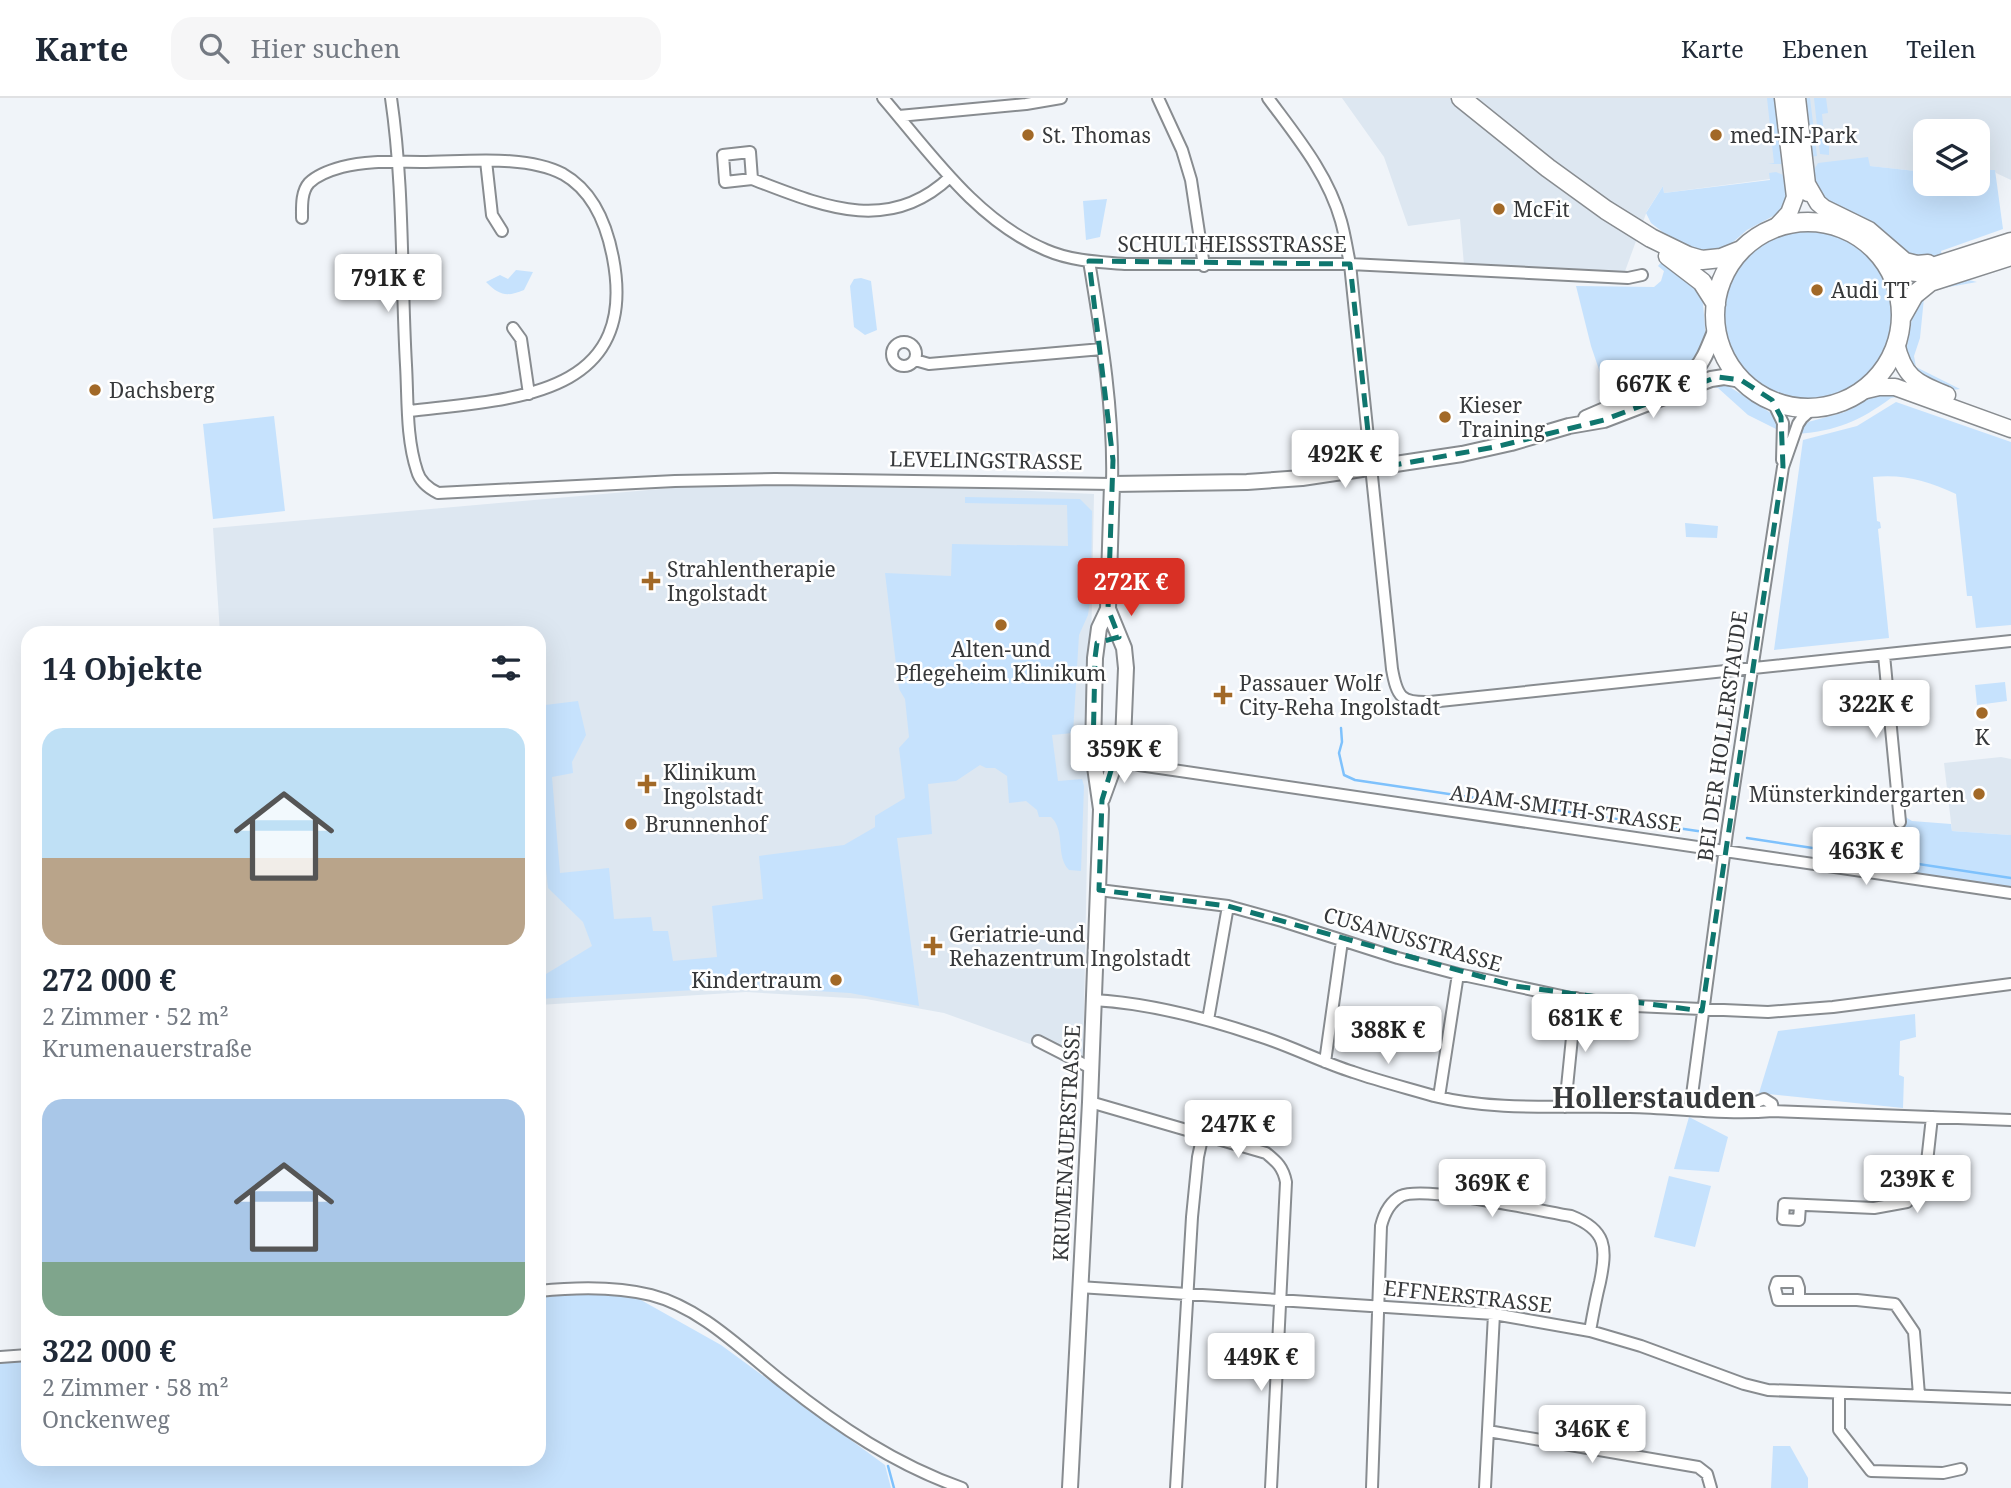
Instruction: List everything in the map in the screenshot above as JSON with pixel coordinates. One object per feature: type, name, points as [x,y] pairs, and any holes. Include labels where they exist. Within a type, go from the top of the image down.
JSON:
[{"type":"main road","points":[[1461,98],[1548,169],[1605,210],[1651,238],[1694,259],[1721,258],[1741,250]]},
{"type":"main road","points":[[1783,98],[1795,198],[1790,213],[1776,227],[1741,250],[1722,278],[1716,303],[1716,329],[1724,354],[1741,380],[1772,400],[1797,407],[1839,402],[1862,391],[1895,387],[2011,429]]},
{"type":"main road","points":[[1797,98],[1807,184],[1812,203],[1836,226],[1866,243],[1896,270],[1912,272],[2008,248]]},
{"type":"main road","points":[[1807,184],[1824,208],[1869,230],[1905,261],[1923,264],[1961,259]]},
{"type":"main road","points":[[1776,227],[1811,222],[1836,226]]},
{"type":"main road","points":[[1651,238],[1661,251],[1702,282],[1716,303]]},
{"type":"main road","points":[[1862,391],[1886,366],[1896,343],[1901,318],[1914,295],[1930,282],[2008,248]]},
{"type":"main road","points":[[1884,261],[1896,284],[1901,318]]},
{"type":"main road","points":[[1896,343],[1903,366],[1915,381],[2011,421]]},
{"type":"street","points":[[302,218],[301,201],[308,184],[322,173],[344,166],[376,162],[399,162],[486,162],[518,163],[563,174],[579,186],[594,205],[604,225],[615,269],[614,317],[602,348],[592,360],[565,381],[529,394],[409,411],[399,162],[391,98]]},
{"type":"street","name":"SCHULTHEISSSTRASSE","points":[[883,98],[950,177],[979,206],[1012,231],[1045,250],[1089,261],[1204,265],[1350,264],[1628,278],[1642,275]]},
{"type":"street","points":[[899,116],[1061,98]]},
{"type":"street","points":[[1158,98],[1182,150],[1191,180],[1204,265]]},
{"type":"street","points":[[1268,98],[1308,151],[1329,189],[1341,221],[1350,264],[1392,669],[1395,687],[1403,698],[1412,702],[1430,702],[2011,641]]},
{"type":"street","points":[[486,162],[492,215],[502,231]]},
{"type":"street","points":[[752,179],[818,204],[865,211],[914,202],[937,190],[950,177]]},
{"type":"street","points":[[1089,261],[1111,428],[1112,484]]},
{"type":"street","points":[[513,328],[523,346],[529,394]]},
{"type":"street","name":"LEVELINGSTRASSE","points":[[1569,426],[1677,381],[1698,369],[1716,329]]},
{"type":"street","points":[[915,360],[929,364],[1102,349]]},
{"type":"street","name":"LEVELINGSTRASSE","points":[[409,411],[414,462],[418,475],[426,487],[444,495],[675,481],[775,479],[1112,484],[1247,482],[1371,469],[1495,447],[1569,426],[1604,420],[1711,379],[1724,377],[1741,380]]},
{"type":"street","name":"BEI DER HOLLERSTAUDE","points":[[1690,1110],[1725,851],[1783,467],[1783,423],[1772,400]]},
{"type":"street","name":"BEI DER HOLLERSTAUDE","points":[[1783,467],[1798,424],[1814,407]]},
{"type":"street","name":"KRUMENAUERSTRASSE","points":[[1101,800],[1123,741],[1126,668],[1121,642],[1108,609],[1112,484]]},
{"type":"street","name":"KRUMENAUERSTRASSE","points":[[1070,1488],[1099,890],[1101,800],[1093,752],[1097,643],[1099,628],[1108,609]]},
{"type":"street","points":[[1097,643],[1110,638],[1121,642]]},
{"type":"street","points":[[1884,655],[1900,822]]},
{"type":"street","points":[[1093,752],[1101,758],[1116,759]]},
{"type":"street","name":"ADAM-SMITH-STRASSE","points":[[1116,759],[1139,765],[2011,893]]},
{"type":"street","name":"CUSANUSSTRASSE","points":[[1099,890],[1228,906],[1458,974],[1576,998],[1635,1006],[1768,1012],[1833,1007],[2011,984]]},
{"type":"street","points":[[1208,1020],[1228,906]]},
{"type":"street","points":[[1325,1062],[1342,941]]},
{"type":"street","points":[[1439,1097],[1458,974]]},
{"type":"street","points":[[1564,1107],[1576,998]]},
{"type":"street","points":[[1093,1000],[1208,1020],[1259,1035],[1351,1072],[1439,1097],[1481,1104],[1756,1112],[1754,1103],[1764,1099],[1772,1104],[1773,1111],[2011,1120]]},
{"type":"street","points":[[1038,1041],[1091,1068]]},
{"type":"street","points":[[1090,1102],[1266,1153],[1280,1164],[1284,1171],[1286,1182],[1282,1300],[1271,1488]]},
{"type":"street","points":[[1800,1206],[1874,1208],[1907,1202],[1924,1180],[1932,1117]]},
{"type":"street","points":[[1176,1488],[1187,1295],[1198,1157],[1203,1135]]},
{"type":"street","points":[[1371,1488],[1381,1226],[1384,1214],[1394,1200],[1403,1194],[1414,1192],[1437,1193],[1571,1216],[1587,1222],[1597,1232],[1604,1247],[1604,1260],[1590,1331]]},
{"type":"street","name":"EFFNERSTRASSE","points":[[1079,1287],[1494,1314],[1590,1331],[1768,1390],[2011,1399]]},
{"type":"street","points":[[546,1290],[612,1289],[652,1295],[682,1308],[708,1322],[787,1385],[870,1444],[891,1457],[962,1488]]},
{"type":"street","points":[[1799,1300],[1857,1300],[1895,1304],[1914,1332],[1919,1395]]},
{"type":"street","points":[[1485,1488],[1494,1314]]},
{"type":"street","points":[[0,1357],[21,1356]]},
{"type":"street","points":[[1839,1393],[1839,1430],[1871,1471],[1943,1473],[1961,1469]]},
{"type":"street","points":[[1488,1431],[1698,1467],[1707,1474],[1711,1488]]},
{"type":"highlighted area","points":[[1089,261],[1350,264],[1372,469],[1495,447],[1604,420],[1717,377],[1741,380],[1772,400],[1781,417],[1783,467],[1702,1011],[1515,986],[1228,906],[1099,890],[1102,800],[1113,764],[1093,753],[1095,658],[1097,643],[1119,637],[1108,609],[1113,460]]},
{"type":"shaded area","points":[[1342,98],[2011,98],[2011,180],[1994,170],[1990,174],[1990,119],[1913,119],[1913,171],[1869,166],[1664,193],[1663,186],[1647,211],[1624,274],[1464,265],[1460,219],[1408,226],[1384,157]]},
{"type":"shaded area","points":[[1767,98],[1778,98],[1787,164],[1768,164],[1774,163]]},
{"type":"shaded area","points":[[1803,98],[1810,98],[1817,156],[1810,157]]},
{"type":"shaded area","points":[[1814,98],[1826,98],[1828,113],[1822,114],[1825,145],[1829,145],[1829,155],[1820,154]]},
{"type":"shaded area","points":[[1868,157],[1870,166],[1913,171],[1913,196],[1990,196],[1990,170],[1995,170],[2003,229],[1941,251],[1942,255],[1911,258],[1830,207],[1816,191],[1812,173],[1818,163]]},
{"type":"shaded area","points":[[1776,172],[1788,181],[1786,205],[1779,213],[1747,230],[1715,254],[1682,247],[1651,223],[1646,213],[1663,186],[1664,193],[1770,180],[1769,173]]},
{"type":"shaded area","points":[[1107,199],[1100,237],[1086,240],[1083,201]]},
{"type":"shaded area","points":[[1799,228],[1840,234],[1869,253],[1887,280],[1894,311],[1890,343],[1876,371],[1850,392],[1814,402],[1777,397],[1749,381],[1730,355],[1722,325],[1724,294],[1737,265],[1762,242]]},
{"type":"shaded area","points":[[1664,259],[1702,291],[1706,339],[1696,365],[1653,387],[1614,402],[1609,399],[1591,346],[1576,286],[1654,287],[1661,281],[1664,271],[1658,266]]},
{"type":"shaded area","points":[[516,270],[533,272],[524,290],[504,294],[486,282],[500,275],[508,279]]},
{"type":"shaded area","points":[[854,279],[871,281],[877,330],[865,335],[854,327],[850,286]]},
{"type":"shaded area","points":[[1965,279],[1977,282],[1934,290]]},
{"type":"shaded area","points":[[1932,290],[1924,298],[1920,338],[1914,356],[1916,367],[1960,389],[1942,388],[1914,373],[1906,352],[1913,312],[1921,294]]},
{"type":"shaded area","points":[[1725,384],[1774,415],[1780,431],[1748,415],[1718,388],[1708,386]]},
{"type":"shaded area","points":[[1889,391],[2007,435],[1897,397],[1847,424],[1798,434],[1800,428],[1808,422],[1845,412]]},
{"type":"shaded area","points":[[1896,402],[2011,442],[2011,625],[1976,628],[1972,596],[1967,596],[1956,494],[1916,480],[1873,477],[1877,521],[1880,522],[1881,528],[1878,529],[1889,638],[1774,650],[1803,440],[1857,426]]},
{"type":"shaded area","points":[[274,416],[285,511],[213,519],[203,424]]},
{"type":"shaded area","name":"Klinikum Ingolstadt","points":[[775,479],[1094,494],[1083,1063],[944,1013],[866,999],[746,992],[546,1005],[546,626],[220,626],[213,528]]},
{"type":"shaded area","points":[[965,497],[1080,499],[1092,511],[1091,594],[1088,615],[1079,635],[1073,733],[1052,735],[1058,781],[1082,779],[1084,786],[1081,871],[1069,870],[1065,864],[1058,829],[1051,817],[1039,817],[1037,810],[1026,801],[1009,803],[1007,776],[995,768],[980,765],[956,781],[928,784],[932,834],[897,838],[919,1006],[850,993],[747,987],[546,999],[546,974],[592,946],[583,922],[548,888],[546,705],[578,701],[586,735],[572,762],[573,773],[552,777],[560,873],[609,868],[614,919],[651,917],[653,931],[668,931],[673,961],[717,957],[712,906],[763,899],[759,856],[844,845],[875,827],[875,816],[905,798],[899,748],[909,737],[905,699],[899,689],[885,573],[951,576],[952,544],[1068,546],[1067,505],[965,503]]},
{"type":"shaded area","points":[[1685,523],[1718,526],[1717,538],[1686,537]]},
{"type":"shaded area","points":[[2005,682],[2007,701],[1977,705],[1975,685]]},
{"type":"shaded area","name":"Münsterkindergarten","points":[[2001,757],[2011,759],[2011,835],[1952,831],[1944,763]]},
{"type":"shaded area","points":[[1904,816],[1912,821],[1951,824],[1952,831],[2011,835],[2011,887],[1909,872],[1903,852]]},
{"type":"shaded area","points":[[1915,1014],[1916,1037],[1900,1041],[1899,1075],[1904,1077],[1903,1108],[1759,1093],[1778,1031]]},
{"type":"shaded area","points":[[1689,1117],[1728,1137],[1719,1172],[1674,1169]]},
{"type":"shaded area","points":[[1669,1176],[1711,1186],[1695,1247],[1654,1237]]},
{"type":"shaded area","points":[[587,1292],[632,1295],[721,1345],[885,1465],[891,1488],[0,1488],[0,1361],[21,1360],[21,1466],[546,1466],[546,1295]]},
{"type":"shaded area","points":[[1773,1446],[1790,1446],[1808,1478],[1808,1488],[1771,1488]]},
{"type":"waterway","points":[[1341,728],[1342,742],[1339,753],[1344,775],[1355,780],[1711,833]]},
{"type":"waterway","points":[[1747,838],[2011,878]]},
{"type":"waterway","points":[[888,1466],[894,1488]]},
{"type":"place","name":"St. Thomas","points":[[1028,135]]},
{"type":"place","name":"med-IN-Park","points":[[1716,135]]},
{"type":"place","name":"McFit","points":[[1499,209]]},
{"type":"place","name":"Audi TT","points":[[1817,290]]},
{"type":"place","name":"Dachsberg","points":[[95,390]]},
{"type":"place","name":"Kieser Training","points":[[1445,417]]},
{"type":"place","name":"Strahlentherapie Ingolstadt","points":[[651,581]]},
{"type":"place","name":"Alten-und Pflegeheim Klinikum","points":[[1001,625]]},
{"type":"place","name":"Passauer Wolf City-Reha Ingolstadt","points":[[1223,695]]},
{"type":"place","name":"K","points":[[1982,713]]},
{"type":"place","name":"Klinikum Ingolstadt","points":[[647,784]]},
{"type":"place","name":"Münsterkindergarten","points":[[1979,794]]},
{"type":"place","name":"Brunnenhof","points":[[631,824]]},
{"type":"place","name":"Geriatrie-und Rehazentrum Ingolstadt","points":[[933,946]]},
{"type":"place","name":"Kindertraum","points":[[836,980]]},
{"type":"district","name":"Hollerstauden","points":[[1654,1097]]}]
